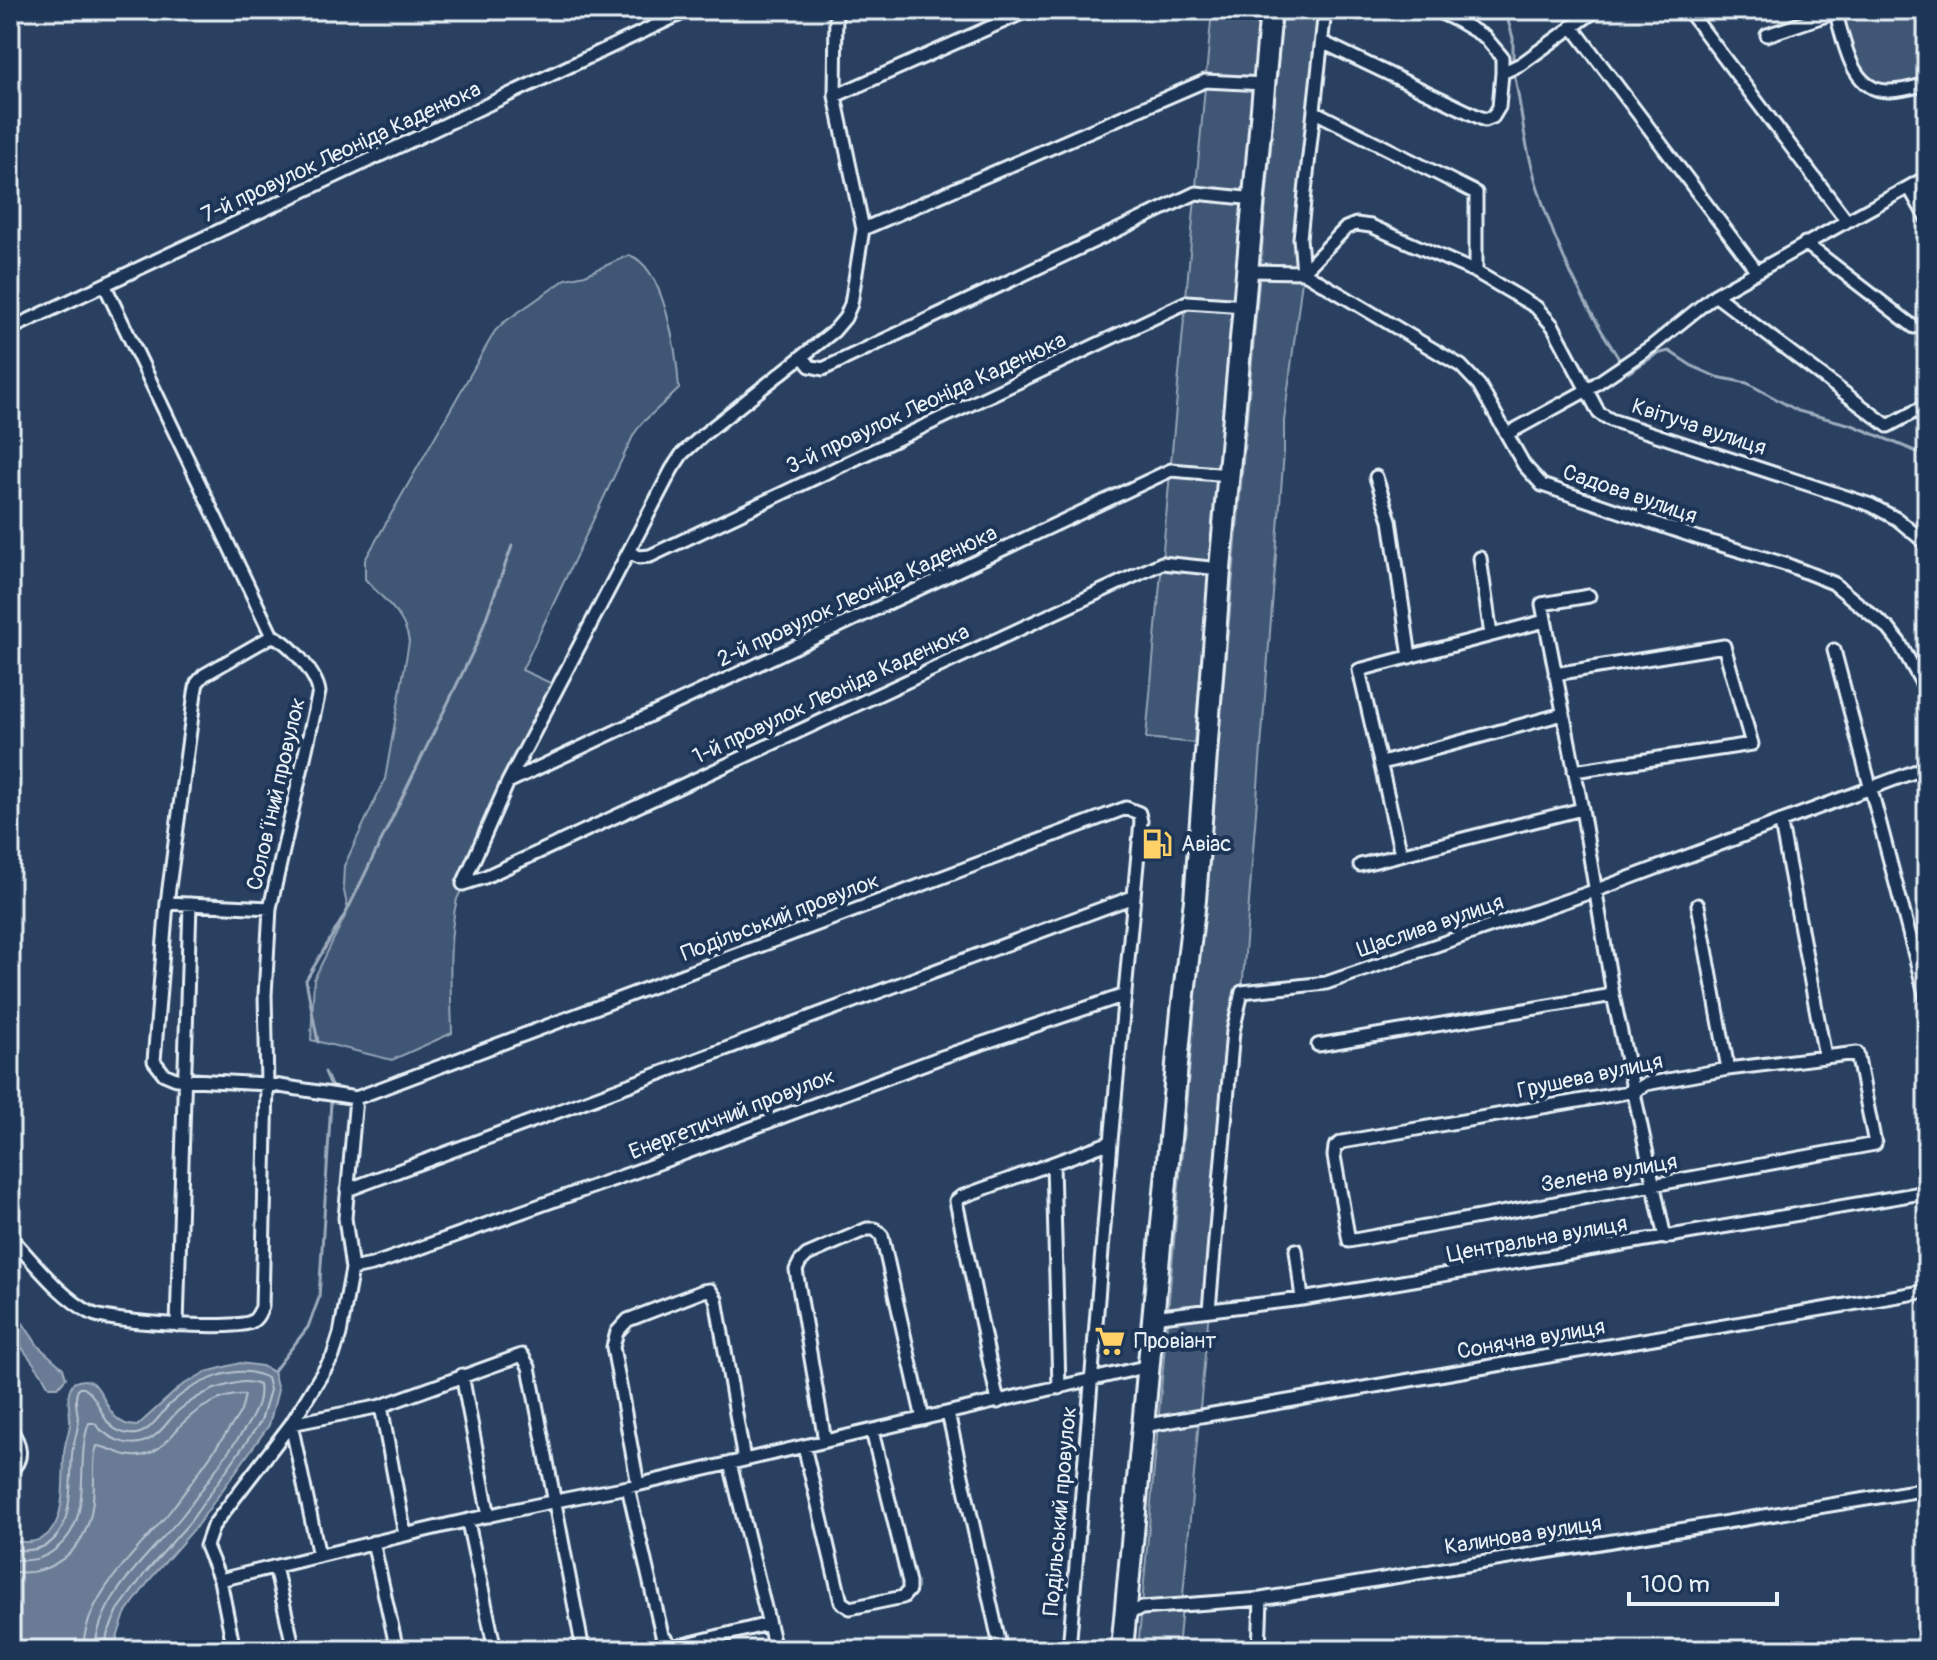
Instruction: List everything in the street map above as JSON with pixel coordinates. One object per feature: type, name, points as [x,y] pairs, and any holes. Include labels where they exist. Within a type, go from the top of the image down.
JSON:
[{"type":"highway","points":[[1122,1650],[1195,900],[1220,569],[1271,10]]},
{"type":"street","name":"7-й провулок Леоніда Каденюка","points":[[10,329],[689,10]]},
{"type":"street","points":[[508,782],[682,454],[834,331],[851,304],[863,229],[835,96],[836,10]]},
{"type":"street","points":[[835,96],[1029,10]]},
{"type":"street","points":[[1249,271],[1303,272],[1300,238],[1325,10]]},
{"type":"street","points":[[1322,42],[1485,120],[1493,117],[1499,107],[1502,57],[1485,37],[1435,10]]},
{"type":"street","points":[[1458,21],[1467,10]]},
{"type":"street","points":[[1502,73],[1521,64],[1596,10]]},
{"type":"street","points":[[1688,10],[1847,221]]},
{"type":"street","points":[[1767,35],[1836,11],[1861,81],[1875,89],[1891,92],[1927,84]]},
{"type":"street","points":[[1572,26],[1756,270]]},
{"type":"street","points":[[863,229],[1205,81],[1265,84]]},
{"type":"street","points":[[1315,112],[1476,193],[1476,272]]},
{"type":"street","points":[[1507,434],[1587,390],[1652,346],[1715,295],[1927,177]]},
{"type":"street","points":[[1909,187],[1927,219]]},
{"type":"street","points":[[802,356],[810,366],[823,369],[1196,193],[1255,199]]},
{"type":"street","name":"Квітуча вулиця","points":[[1303,272],[1346,228],[1356,224],[1371,226],[1476,272],[1527,300],[1545,315],[1599,413],[1611,420],[1871,505],[1897,519],[1927,544]]},
{"type":"street","points":[[1805,243],[1914,327]]},
{"type":"street","name":"Садова вулиця","points":[[1303,272],[1461,366],[1479,385],[1524,465],[1542,485],[1669,529],[1788,565],[1833,583],[1889,629],[1927,692]]},
{"type":"street","points":[[105,286],[272,636],[204,675],[197,683],[167,903],[154,1061],[164,1074],[185,1080],[267,1084],[356,1098],[345,1230],[352,1269],[333,1356],[291,1424],[208,1535],[206,1546],[220,1580],[233,1645],[224,1650]]},
{"type":"street","points":[[1715,295],[1888,426],[1927,405]]},
{"type":"street","name":"3-й провулок Леоніда Каденюка","points":[[629,552],[639,557],[650,556],[1187,302],[1245,306]]},
{"type":"street","name":"2-й провулок Леоніда Каденюка","points":[[508,782],[1171,470],[1229,475]]},
{"type":"street","points":[[1376,477],[1390,520],[1410,657]]},
{"type":"street","points":[[1480,558],[1491,635]]},
{"type":"street","name":"1-й провулок Леоніда Каденюка","points":[[508,782],[463,884],[485,877],[668,793],[1162,563],[1220,569]]},
{"type":"street","points":[[1589,596],[1542,604],[1597,890],[1613,995],[1665,1238]]},
{"type":"street","points":[[1401,854],[1359,670],[1545,621]]},
{"type":"street","name":"Соловʼїний провулок","points":[[10,1237],[64,1293],[95,1316],[126,1322],[177,1325],[246,1324],[257,1317],[262,1307],[267,1084],[265,995],[270,908],[319,692],[315,678],[284,641],[272,636]]},
{"type":"street","points":[[1555,674],[1724,646],[1752,744],[1574,771]]},
{"type":"street","points":[[1834,650],[1927,1001]]},
{"type":"street","points":[[1382,763],[1563,714]]},
{"type":"street","name":"Щаслива вулиця","points":[[1209,1310],[1233,1031],[1242,992],[1326,983],[1781,824],[1927,767]]},
{"type":"street","name":"Подільський провулок","points":[[356,1098],[1126,808],[1136,810],[1141,821],[1069,1650]]},
{"type":"street","points":[[1360,865],[1582,809]]},
{"type":"street","points":[[1781,824],[1825,1056]]},
{"type":"street","points":[[347,1190],[1133,897]]},
{"type":"street","name":"Соловʼїний провулок","points":[[167,903],[270,908]]},
{"type":"street","points":[[177,1325],[190,904]]},
{"type":"street","points":[[1698,905],[1728,1069]]},
{"type":"street","name":"Енергетичний провулок","points":[[352,1269],[372,1265],[623,1177],[939,1058],[1125,995]]},
{"type":"street","points":[[1318,1045],[1613,995]]},
{"type":"street","name":"Грушева вулиця","points":[[1349,1241],[1334,1156],[1335,1147],[1342,1142],[1635,1091],[1646,1084],[1728,1069],[1857,1053],[1875,1144]]},
{"type":"street","points":[[998,1402],[956,1204],[961,1197],[1111,1142]]},
{"type":"street","name":"Зелена вулиця","points":[[1349,1241],[1875,1144]]},
{"type":"street","points":[[1053,1164],[1059,1388]]},
{"type":"street","name":"Центральна вулиця","points":[[1153,1317],[1302,1299],[1927,1192]]},
{"type":"street","points":[[825,1441],[796,1270],[807,1255],[867,1229],[875,1229],[882,1236],[923,1419]]},
{"type":"street","points":[[1296,1250],[1302,1299]]},
{"type":"street","points":[[744,1460],[714,1293],[703,1291],[628,1320],[617,1332],[613,1347],[633,1486],[662,1635],[670,1644],[686,1644],[768,1624]]},
{"type":"street","name":"Сонячна вулиця","points":[[1143,1426],[1927,1291]]},
{"type":"street","points":[[291,1424],[381,1406],[522,1355],[527,1359],[583,1650]]},
{"type":"street","points":[[220,1580],[373,1542],[633,1486],[1149,1366]]},
{"type":"street","points":[[462,1375],[489,1516]]},
{"type":"street","points":[[381,1406],[405,1535]]},
{"type":"street","points":[[948,1413],[1001,1650]]},
{"type":"street","points":[[291,1424],[319,1556]]},
{"type":"street","points":[[10,1429],[21,1453],[12,1469]]},
{"type":"street","points":[[804,1446],[841,1602],[850,1608],[903,1597],[909,1590],[909,1582],[872,1431]]},
{"type":"street","points":[[730,1463],[773,1641]]},
{"type":"street","name":"Калинова вулиця","points":[[1125,1614],[1142,1608],[1261,1599],[1927,1489]]},
{"type":"street","points":[[468,1522],[495,1650]]},
{"type":"street","points":[[373,1542],[397,1650]]},
{"type":"street","points":[[275,1567],[294,1650]]},
{"type":"street","points":[[1259,1650],[1261,1599]]},
{"type":"shaded area","points":[[1212,10],[1261,10],[1194,743],[1146,738]]},
{"type":"shaded area","points":[[1283,10],[1325,10],[1303,272],[1284,421],[1242,992],[1178,1650],[1138,1650]]},
{"type":"shaded area","points":[[1836,10],[1927,10],[1927,84],[1891,92],[1861,81]]},
{"type":"shaded area","points":[[629,255],[652,276],[660,293],[672,335],[679,389],[634,434],[522,670],[557,686],[457,899],[451,949],[452,1033],[392,1060],[311,1040],[314,979],[348,910],[343,886],[344,866],[385,779],[409,642],[398,615],[365,579],[365,560],[495,331],[566,279],[585,275]]},
{"type":"water","points":[[10,1304],[39,1347],[63,1368],[66,1378],[58,1387],[49,1387],[10,1332]]},
{"type":"water","points":[[240,1363],[262,1366],[273,1372],[278,1390],[269,1425],[196,1527],[152,1577],[125,1614],[113,1650],[10,1650],[10,1540],[29,1542],[43,1538],[58,1517],[62,1502],[64,1451],[70,1424],[69,1393],[73,1383],[84,1380],[93,1383],[115,1417],[137,1426],[181,1386],[206,1372]]},
{"type":"waterway","points":[[1505,10],[1513,38],[1513,65]]},
{"type":"waterway","points":[[1514,73],[1528,151],[1543,206],[1576,285],[1619,359]]},
{"type":"waterway","points":[[1628,373],[1657,354],[1669,351],[1692,366],[1717,377],[1747,383],[1798,411],[1852,425],[1927,456]]},
{"type":"waterway","points":[[318,1042],[306,980],[348,909],[477,643],[512,546]]},
{"type":"waterway","points":[[325,1072],[332,1088]]},
{"type":"waterway","points":[[273,1372],[308,1327],[319,1298],[331,1102]]},
{"type":"place","name":"Авіас","points":[[1157,844]]},
{"type":"place","name":"Провіант","points":[[1110,1341]]}]
